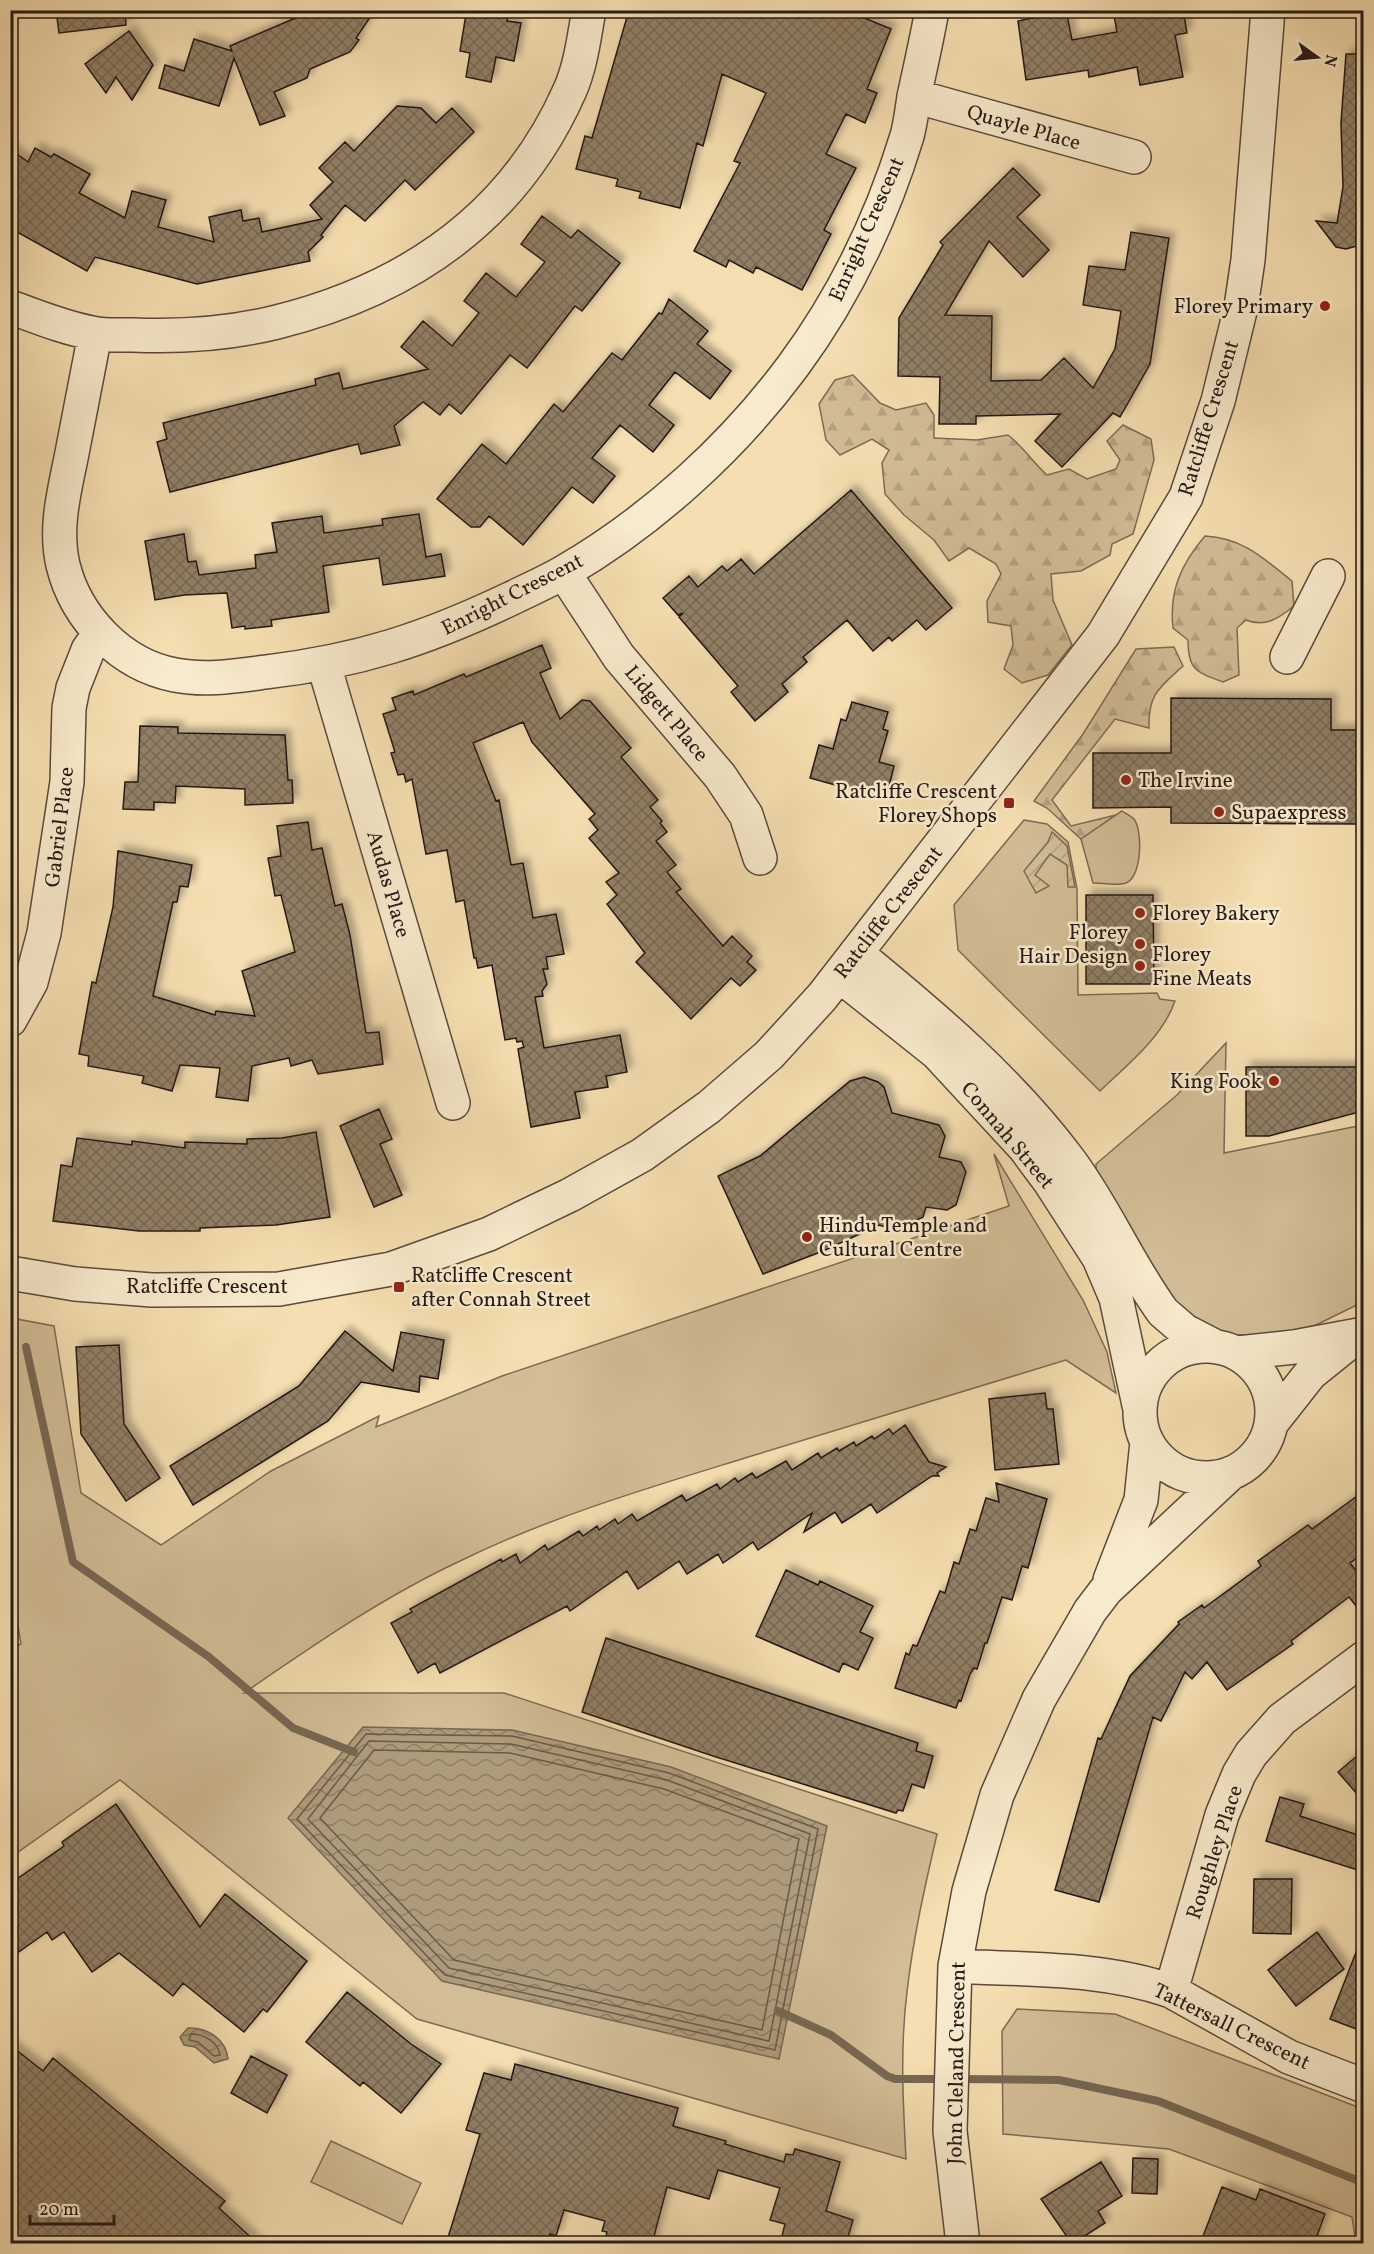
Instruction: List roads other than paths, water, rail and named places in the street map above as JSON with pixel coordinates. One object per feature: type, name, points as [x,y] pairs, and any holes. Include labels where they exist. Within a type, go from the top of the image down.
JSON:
[{"type":"street","points":[[10,307],[62,326],[95,334],[173,337],[249,329],[322,310],[389,282],[420,265],[449,245],[500,200],[541,147],[570,89],[580,58],[589,10]]},
{"type":"street","name":"Enright Crescent","points":[[95,334],[59,521],[62,560],[67,579],[86,616],[100,633],[126,656],[177,676],[213,678],[324,665],[388,649],[450,628],[564,573],[627,530],[693,477],[792,368],[833,306],[858,259],[883,202],[904,143],[932,10]]},
{"type":"street","name":"Ratcliffe Crescent","points":[[10,1273],[75,1284],[152,1290],[279,1289],[391,1269],[489,1234],[560,1200],[642,1155],[709,1107],[769,1055],[848,964],[1103,635],[1186,497],[1218,401],[1241,307],[1248,260],[1268,10]]},
{"type":"street","name":"Quayle Place","points":[[914,96],[1134,157]]},
{"type":"street","name":"Lidgett Place","points":[[564,573],[619,657],[720,776],[746,815],[760,858]]},
{"type":"street","points":[[1287,657],[1328,576]]},
{"type":"street","name":"Gabriel Place","points":[[10,1020],[31,982],[44,933],[67,782],[69,708],[73,688],[88,650],[100,633]]},
{"type":"street","name":"Audas Place","points":[[324,665],[453,1103]]},
{"type":"street","name":"Connah Street","points":[[848,964],[955,1035],[1045,1129],[1071,1162],[1163,1312],[1185,1331],[1225,1349]]},
{"type":"street","name":"Connah Street","points":[[848,964],[937,1053],[1024,1147],[1050,1182],[1099,1258],[1116,1298],[1139,1405]]},
{"type":"street","points":[[1360,1335],[1310,1374],[1273,1421],[1264,1446],[1246,1466],[1221,1478],[1196,1478],[1172,1470],[1153,1453],[1142,1430],[1139,1405],[1147,1381],[1162,1361],[1186,1348],[1225,1349],[1360,1335]]},
{"type":"street","points":[[1225,1349],[1259,1370],[1271,1394],[1273,1421]]},
{"type":"street","name":"John Cleland Crescent","points":[[1106,1590],[1141,1500],[1148,1442]]},
{"type":"street","name":"John Cleland Crescent","points":[[963,2244],[950,2131],[955,1966],[969,1892],[997,1795],[1039,1699],[1090,1611],[1106,1590],[1231,1473]]},
{"type":"street","name":"Roughley Place","points":[[1171,1991],[1222,1815],[1239,1774],[1251,1754],[1282,1719],[1364,1658]]},
{"type":"street","name":"Tattersall Crescent","points":[[955,1966],[1090,1973],[1152,1984],[1171,1991],[1289,2057],[1364,2086]]},
{"type":"water","points":[[363,1727],[512,1730],[671,1767],[827,1826],[779,2059],[442,1981],[288,1818]]},
{"type":"water","points":[[188,2028],[202,2030],[214,2036],[224,2046],[228,2059],[214,2063],[195,2047],[184,2045],[180,2037]]},
{"type":"waterway","points":[[26,1347],[73,1562],[209,1657],[293,1728],[354,1752]]},
{"type":"waterway","points":[[778,2011],[831,2035],[887,2076],[895,2079],[944,2079]]},
{"type":"waterway","points":[[957,2079],[1059,2080],[1158,2101],[1364,2183]]},
{"type":"place","name":"Florey Primary","points":[[1325,306]]},
{"type":"place","name":"The Irvine","points":[[1126,780]]},
{"type":"place","name":"Ratcliffe Crescent Florey Shops","points":[[1009,803]]},
{"type":"place","name":"Supaexpress","points":[[1219,812]]},
{"type":"place","name":"Florey Bakery","points":[[1140,913]]},
{"type":"place","name":"Florey Hair Design","points":[[1140,944]]},
{"type":"place","name":"Florey Fine Meats","points":[[1140,966]]},
{"type":"place","name":"King Fook","points":[[1274,1081]]},
{"type":"place","name":"Hindu Temple and Cultural Centre","points":[[807,1237]]},
{"type":"place","name":"Ratcliffe Crescent after Connah Street","points":[[399,1287]]}]
